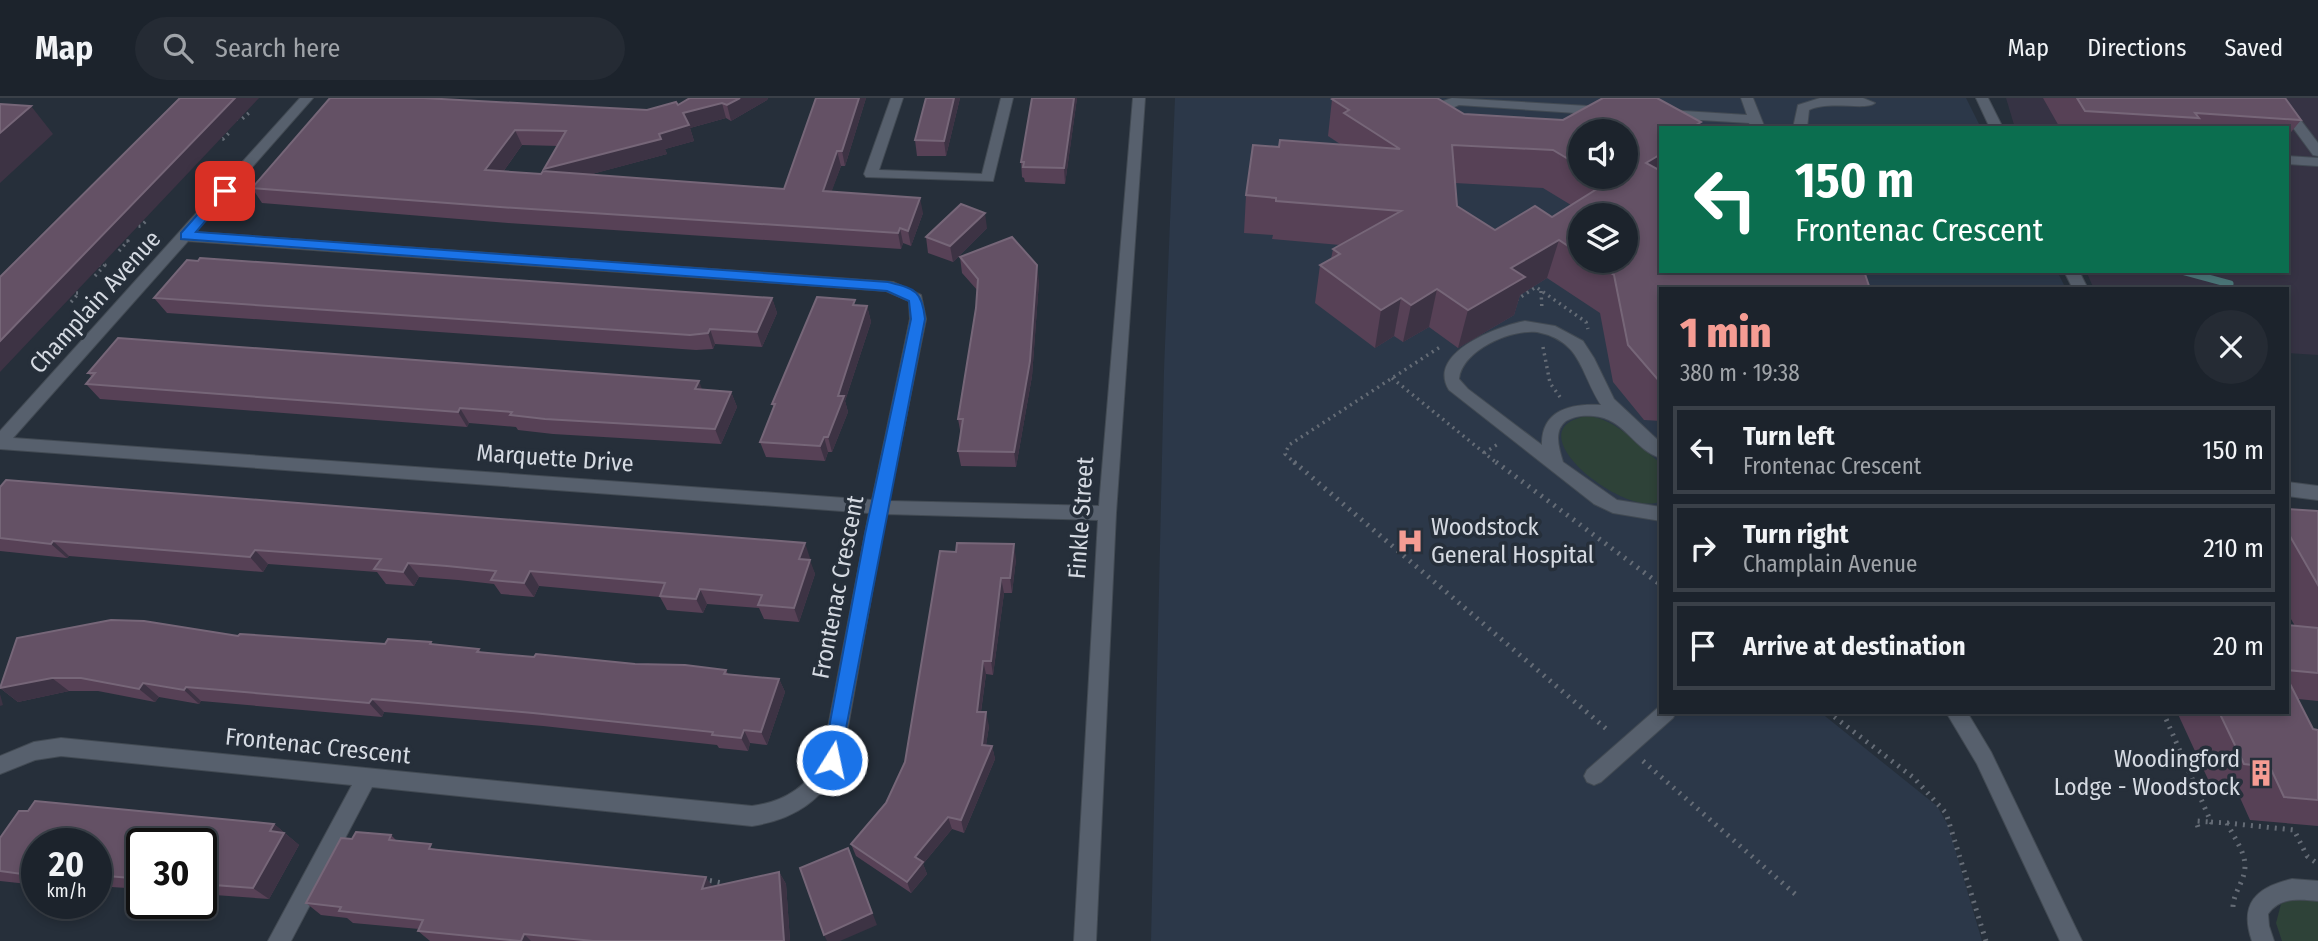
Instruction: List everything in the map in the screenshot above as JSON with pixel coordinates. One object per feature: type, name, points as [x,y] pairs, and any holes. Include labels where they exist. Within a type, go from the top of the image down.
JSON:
[{"type":"street","name":"Champlain Avenue","points":[[0,443],[307,98]]},
{"type":"street","points":[[897,98],[871,174],[988,178],[1007,98]]},
{"type":"street","name":"Finkle Street","points":[[1085,941],[1107,513],[1139,98]]},
{"type":"street","points":[[1660,114],[1756,124],[1747,98]]},
{"type":"street","points":[[1982,98],[1996,126]]},
{"type":"street","points":[[2277,98],[2318,152]]},
{"type":"street","points":[[1800,126],[1803,107],[1814,99],[1869,103]]},
{"type":"street","points":[[1457,127],[1440,115],[1438,111],[1444,104],[1459,101],[1621,111]]},
{"type":"street","points":[[1579,119],[1595,110]]},
{"type":"street","points":[[2289,160],[2318,162]]},
{"type":"street","name":"Frontenac Crescent","points":[[0,765],[34,751],[61,747],[752,816],[771,814],[801,800],[825,778],[832,760],[879,507],[918,319],[916,299],[900,289],[875,285],[186,236]]},
{"type":"street","points":[[1656,512],[1613,506],[1556,466],[1455,387],[1452,371],[1458,360],[1497,332],[1526,326],[1559,334],[1578,346],[1604,397],[1618,414],[1659,450]]},
{"type":"street","points":[[1556,466],[1552,457],[1550,436],[1558,419],[1577,409],[1592,408],[1618,414]]},
{"type":"street","name":"Marquette Drive","points":[[0,443],[879,507],[1107,513]]},
{"type":"street","points":[[2289,489],[2318,493]]},
{"type":"street","points":[[1594,776],[1664,714]]},
{"type":"street","points":[[1957,714],[1983,758],[2071,941]]},
{"type":"street","points":[[279,941],[367,777]]},
{"type":"street","points":[[2263,941],[2258,931],[2258,912],[2266,897],[2283,890],[2303,888],[2318,891]]},
{"type":"path","points":[[229,118],[242,119],[250,112]]},
{"type":"path","points":[[210,138],[223,139],[230,132]]},
{"type":"path","points":[[125,228],[141,226],[147,220]]},
{"type":"path","points":[[116,240],[128,241],[119,251]]},
{"type":"path","points":[[90,264],[105,265],[95,275]]},
{"type":"path","points":[[1504,307],[1536,287],[1586,322],[1590,335]]},
{"type":"path","points":[[1541,290],[1542,328],[1550,383],[1563,401]]},
{"type":"path","points":[[68,293],[79,293],[71,302]]},
{"type":"path","points":[[1448,343],[1289,445],[1285,454],[1795,894]]},
{"type":"path","points":[[1391,378],[1484,453],[1659,584]]},
{"type":"path","points":[[1484,453],[1516,433]]},
{"type":"path","points":[[1831,714],[1914,778],[1946,813],[1986,941]]},
{"type":"path","points":[[2164,714],[2211,822]]},
{"type":"path","points":[[2198,827],[2196,821],[2294,830],[2307,856],[2318,864]]},
{"type":"path","points":[[2227,824],[2245,866],[2233,894],[2235,917]]},
{"type":"path","points":[[702,879],[722,883],[726,889],[723,899]]},
{"type":"shaded area","name":"Woodstock General Hospital","points":[[1175,98],[1966,98],[1980,126],[1659,126],[1659,273],[2058,273],[2065,287],[1659,287],[1659,714],[1822,714],[1937,806],[1948,825],[1982,941],[1151,941],[1164,370]]},
{"type":"shaded area","points":[[2006,98],[2318,98],[2318,355],[2289,353],[2289,287],[2093,287],[2087,273],[2289,273],[2289,126],[2014,126]]},
{"type":"green space","points":[[1587,416],[1598,418],[1617,427],[1634,440],[1659,462],[1659,501],[1645,503],[1624,498],[1582,471],[1568,454],[1561,437],[1567,424]]},
{"type":"green space","points":[[2318,899],[2318,941],[2282,941],[2276,923],[2281,904],[2290,900]]},
{"type":"building","points":[[180,98],[235,98],[0,341],[0,277]]},
{"type":"building","points":[[330,98],[423,98],[647,110],[676,102],[678,105],[690,98],[740,98],[727,105],[722,103],[683,113],[689,125],[659,134],[661,139],[544,169],[566,131],[515,130],[485,170],[541,174],[543,171],[784,189],[816,98],[859,98],[842,151],[837,151],[823,191],[920,198],[908,231],[900,228],[898,233],[252,188]]},
{"type":"building","points":[[926,98],[954,98],[944,141],[915,140]]},
{"type":"building","points":[[1032,98],[1074,98],[1064,168],[1023,167],[1024,162],[1021,162]]},
{"type":"building","points":[[1437,98],[1464,114],[1563,120],[1603,98],[1657,98],[1701,122],[1694,126],[1659,126],[1659,155],[1646,163],[1659,170],[1659,273],[1865,273],[1869,287],[1659,287],[1659,381],[1628,345],[1614,275],[1611,273],[1638,273],[1638,203],[1574,203],[1597,189],[1638,189],[1638,119],[1568,119],[1568,159],[1553,150],[1452,145],[1457,206],[1495,230],[1535,206],[1552,217],[1568,207],[1568,246],[1559,240],[1511,268],[1525,277],[1468,310],[1437,289],[1411,305],[1401,298],[1381,310],[1320,265],[1340,254],[1333,249],[1401,211],[1276,201],[1276,198],[1246,195],[1253,145],[1279,147],[1280,140],[1400,149],[1344,113],[1349,110],[1332,99]]},
{"type":"building","points":[[2077,98],[2285,98],[2301,120],[2195,113],[2199,118],[2085,111]]},
{"type":"building","points":[[0,104],[31,106],[0,133]]},
{"type":"building","points":[[961,204],[985,213],[950,246],[926,237]]},
{"type":"building","points":[[1012,237],[1037,265],[1030,361],[1014,452],[958,451],[963,419],[958,419],[976,308],[978,279],[960,257]]},
{"type":"building","points":[[200,258],[772,298],[757,332],[710,329],[708,333],[690,335],[154,298],[187,260],[198,261]]},
{"type":"building","points":[[817,297],[855,300],[853,305],[867,306],[838,396],[844,396],[828,437],[824,437],[820,446],[760,442],[775,404],[772,404]]},
{"type":"building","points":[[118,338],[699,381],[695,389],[731,392],[715,429],[545,419],[510,415],[512,412],[460,408],[458,412],[86,384],[95,373],[88,373]]},
{"type":"building","points":[[6,480],[805,543],[799,559],[810,560],[794,608],[758,605],[762,595],[700,589],[696,599],[660,596],[665,583],[530,571],[524,583],[491,580],[496,571],[447,566],[408,563],[403,572],[374,569],[381,559],[255,550],[250,557],[53,541],[51,544],[0,538],[0,487]]},
{"type":"building","points":[[2289,509],[2318,511],[2318,585],[2289,534]]},
{"type":"building","points":[[957,543],[1014,544],[1010,578],[1001,578],[991,661],[983,661],[977,712],[986,712],[982,745],[992,746],[961,820],[948,817],[915,857],[923,862],[907,882],[851,844],[886,803],[905,762],[940,551],[956,552]]},
{"type":"building","points":[[111,620],[144,621],[238,636],[240,634],[385,644],[388,639],[431,642],[430,644],[479,649],[477,652],[534,657],[536,654],[635,664],[685,665],[726,670],[724,674],[779,679],[761,732],[744,730],[741,738],[712,735],[713,732],[533,713],[372,699],[369,703],[186,687],[184,690],[143,683],[139,689],[81,678],[52,678],[0,688],[17,638]]},
{"type":"building","points":[[2289,625],[2318,628],[2318,673],[2289,670]]},
{"type":"building","points":[[2289,682],[2313,729],[2318,730],[2318,800],[2284,797],[2270,767],[2244,764],[2220,714],[2289,714]]},
{"type":"building","points":[[35,801],[274,824],[270,831],[284,833],[253,888],[217,885],[217,828],[126,828],[126,878],[112,876],[112,828],[21,828],[21,874],[0,871],[0,838],[19,811],[28,811]]},
{"type":"building","points":[[356,832],[391,835],[389,840],[431,844],[429,849],[706,877],[702,889],[779,872],[784,941],[593,941],[524,934],[520,941],[418,931],[423,920],[339,911],[341,907],[306,903],[341,838],[352,839]]},
{"type":"building","points":[[848,848],[872,913],[824,935],[800,868]]},
{"type":"waterway","points":[[2189,273],[2230,284]]},
{"type":"place","name":"Woodstock General Hospital","points":[[1410,541]]},
{"type":"place","name":"Woodingford Lodge - Woodstock","points":[[2261,773]]},
{"type":"route","points":[[225,191],[186,236],[888,286],[900,289],[916,299],[918,319],[873,534],[832,760]]}]
